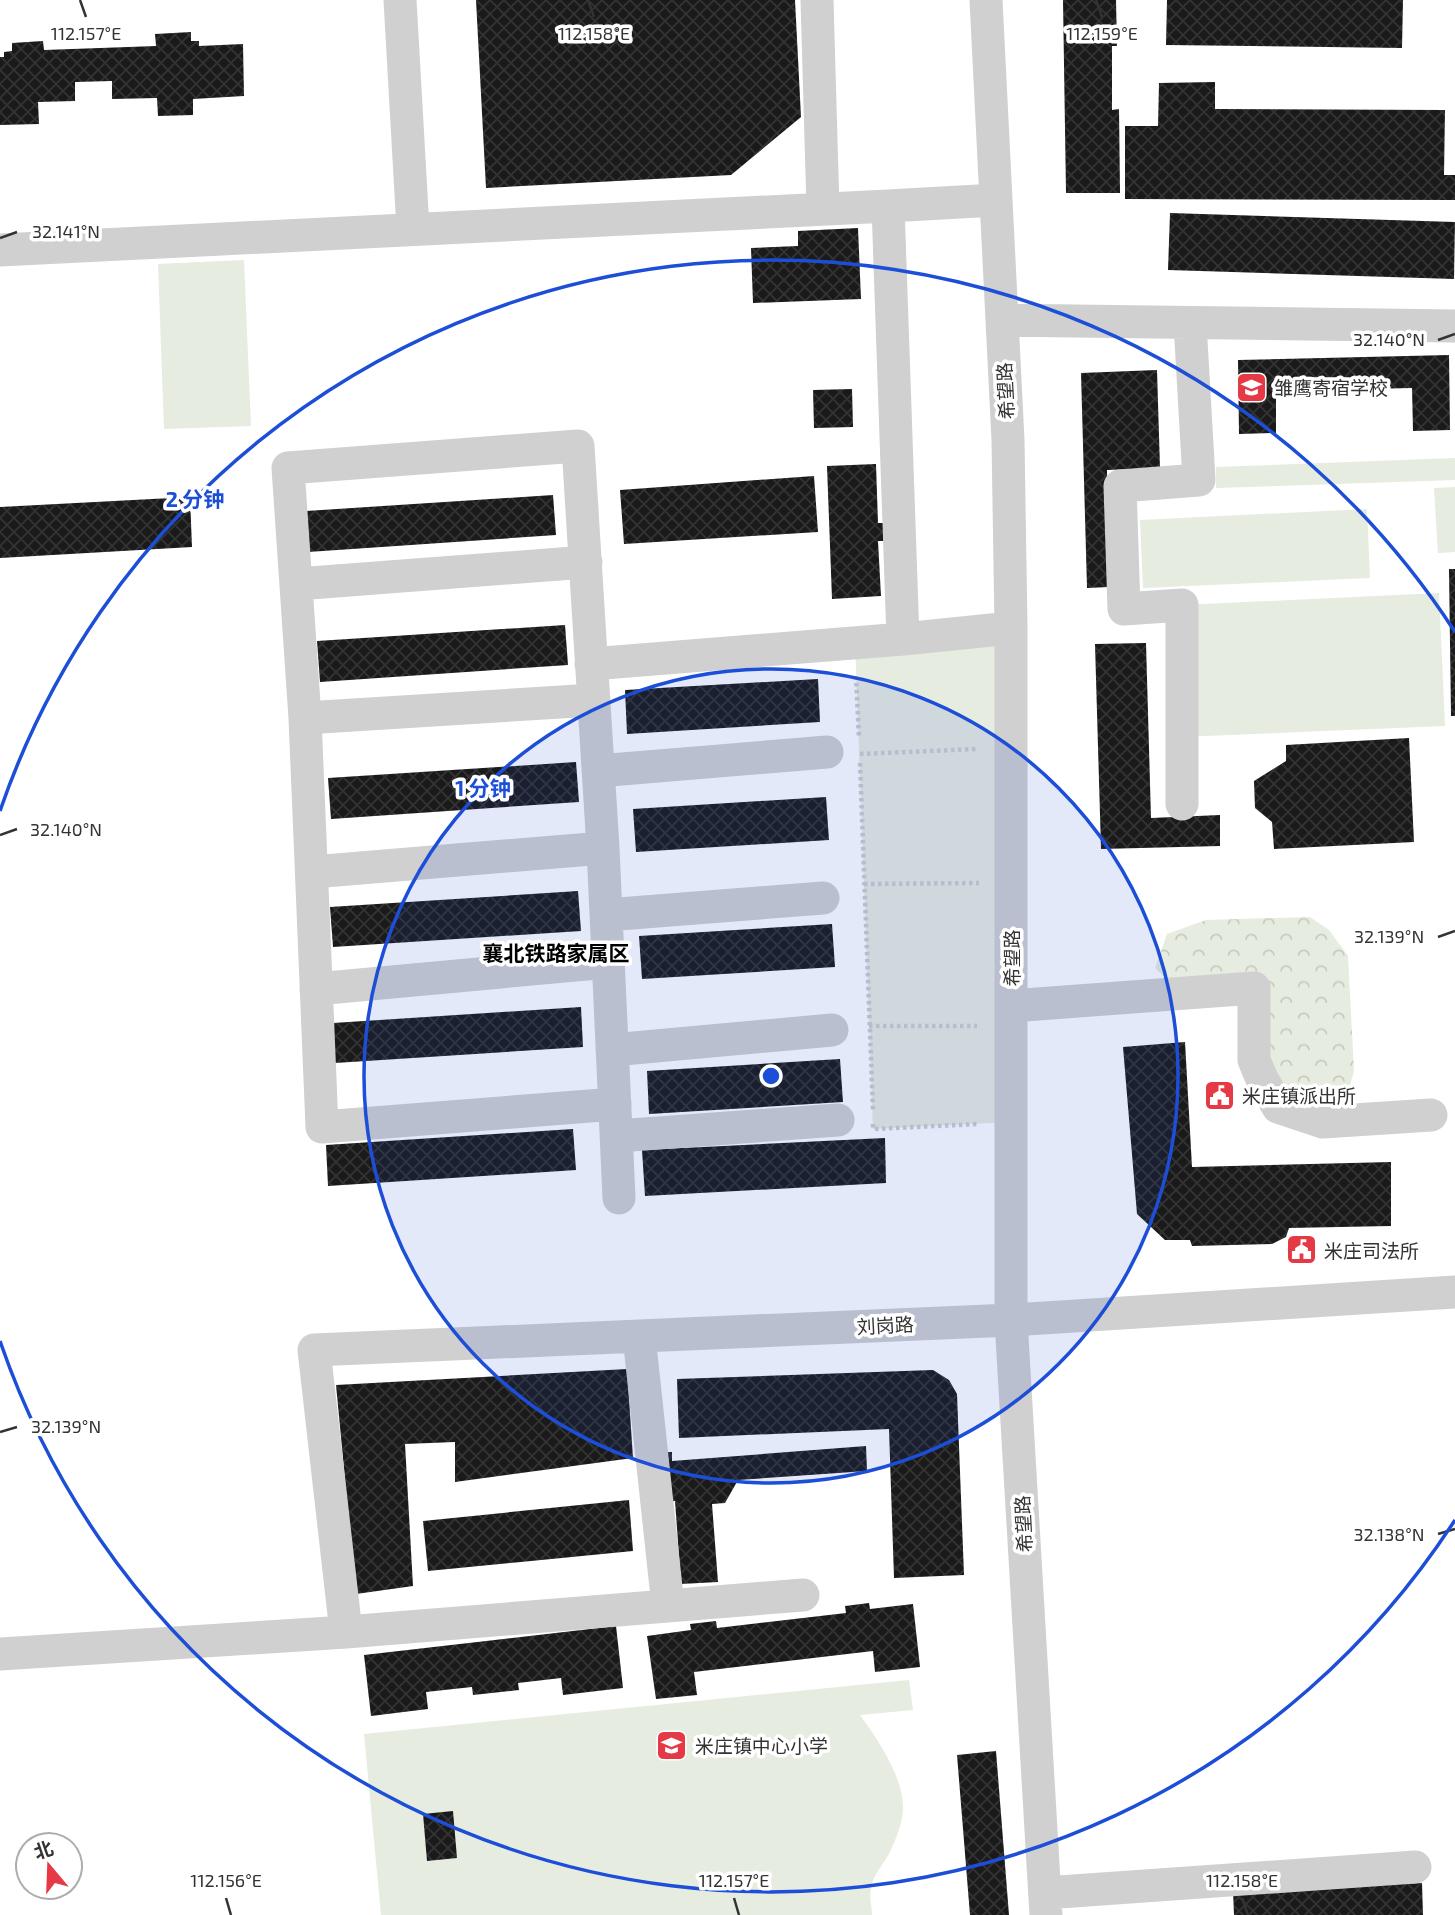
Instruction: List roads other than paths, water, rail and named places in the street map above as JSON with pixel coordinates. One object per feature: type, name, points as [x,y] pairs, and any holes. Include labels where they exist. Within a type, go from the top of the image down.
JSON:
[{"type":"street","points":[[400,0],[413,229]]},
{"type":"street","points":[[817,0],[824,209]]},
{"type":"street","name":"希望路","points":[[986,0],[1008,440],[1011,628],[1011,1320],[1045,1904]]},
{"type":"street","points":[[0,250],[996,200]]},
{"type":"street","points":[[888,206],[903,639]]},
{"type":"street","points":[[1002,320],[1455,326]]},
{"type":"street","points":[[1182,804],[1182,605],[1124,609],[1120,486],[1199,480],[1190,323]]},
{"type":"street","points":[[620,1198],[616,1120],[612,1050],[603,848],[578,446],[288,468],[305,718],[322,1127],[616,1120],[838,1119]]},
{"type":"street","points":[[297,584],[586,562]]},
{"type":"street","points":[[591,664],[1011,628]]},
{"type":"street","points":[[305,718],[593,699]]},
{"type":"street","points":[[598,771],[827,752]]},
{"type":"street","points":[[312,872],[603,848]]},
{"type":"street","points":[[606,915],[823,898]]},
{"type":"street","points":[[316,989],[608,961]]},
{"type":"street","points":[[1011,1016],[1254,988],[1254,1060],[1278,1107],[1323,1122],[1431,1115]]},
{"type":"street","points":[[612,1050],[832,1030]]},
{"type":"street","name":"刘岗路","points":[[346,1632],[314,1350],[1011,1320],[1455,1292]]},
{"type":"street","points":[[639,1336],[668,1606]]},
{"type":"street","points":[[0,1654],[346,1632],[803,1595]]},
{"type":"street","points":[[1045,1904],[1415,1867]]},
{"type":"place","name":"雏鹰寄宿学校","points":[[1251,387]]},
{"type":"place","name":"米庄镇派出所","points":[[1219,1095]]},
{"type":"place","name":"米庄司法所","points":[[1301,1250]]},
{"type":"place","name":"米庄镇中心小学","points":[[672,1745]]},
{"type":"district","name":"襄北铁路家属区","points":[[556,952]]}]
